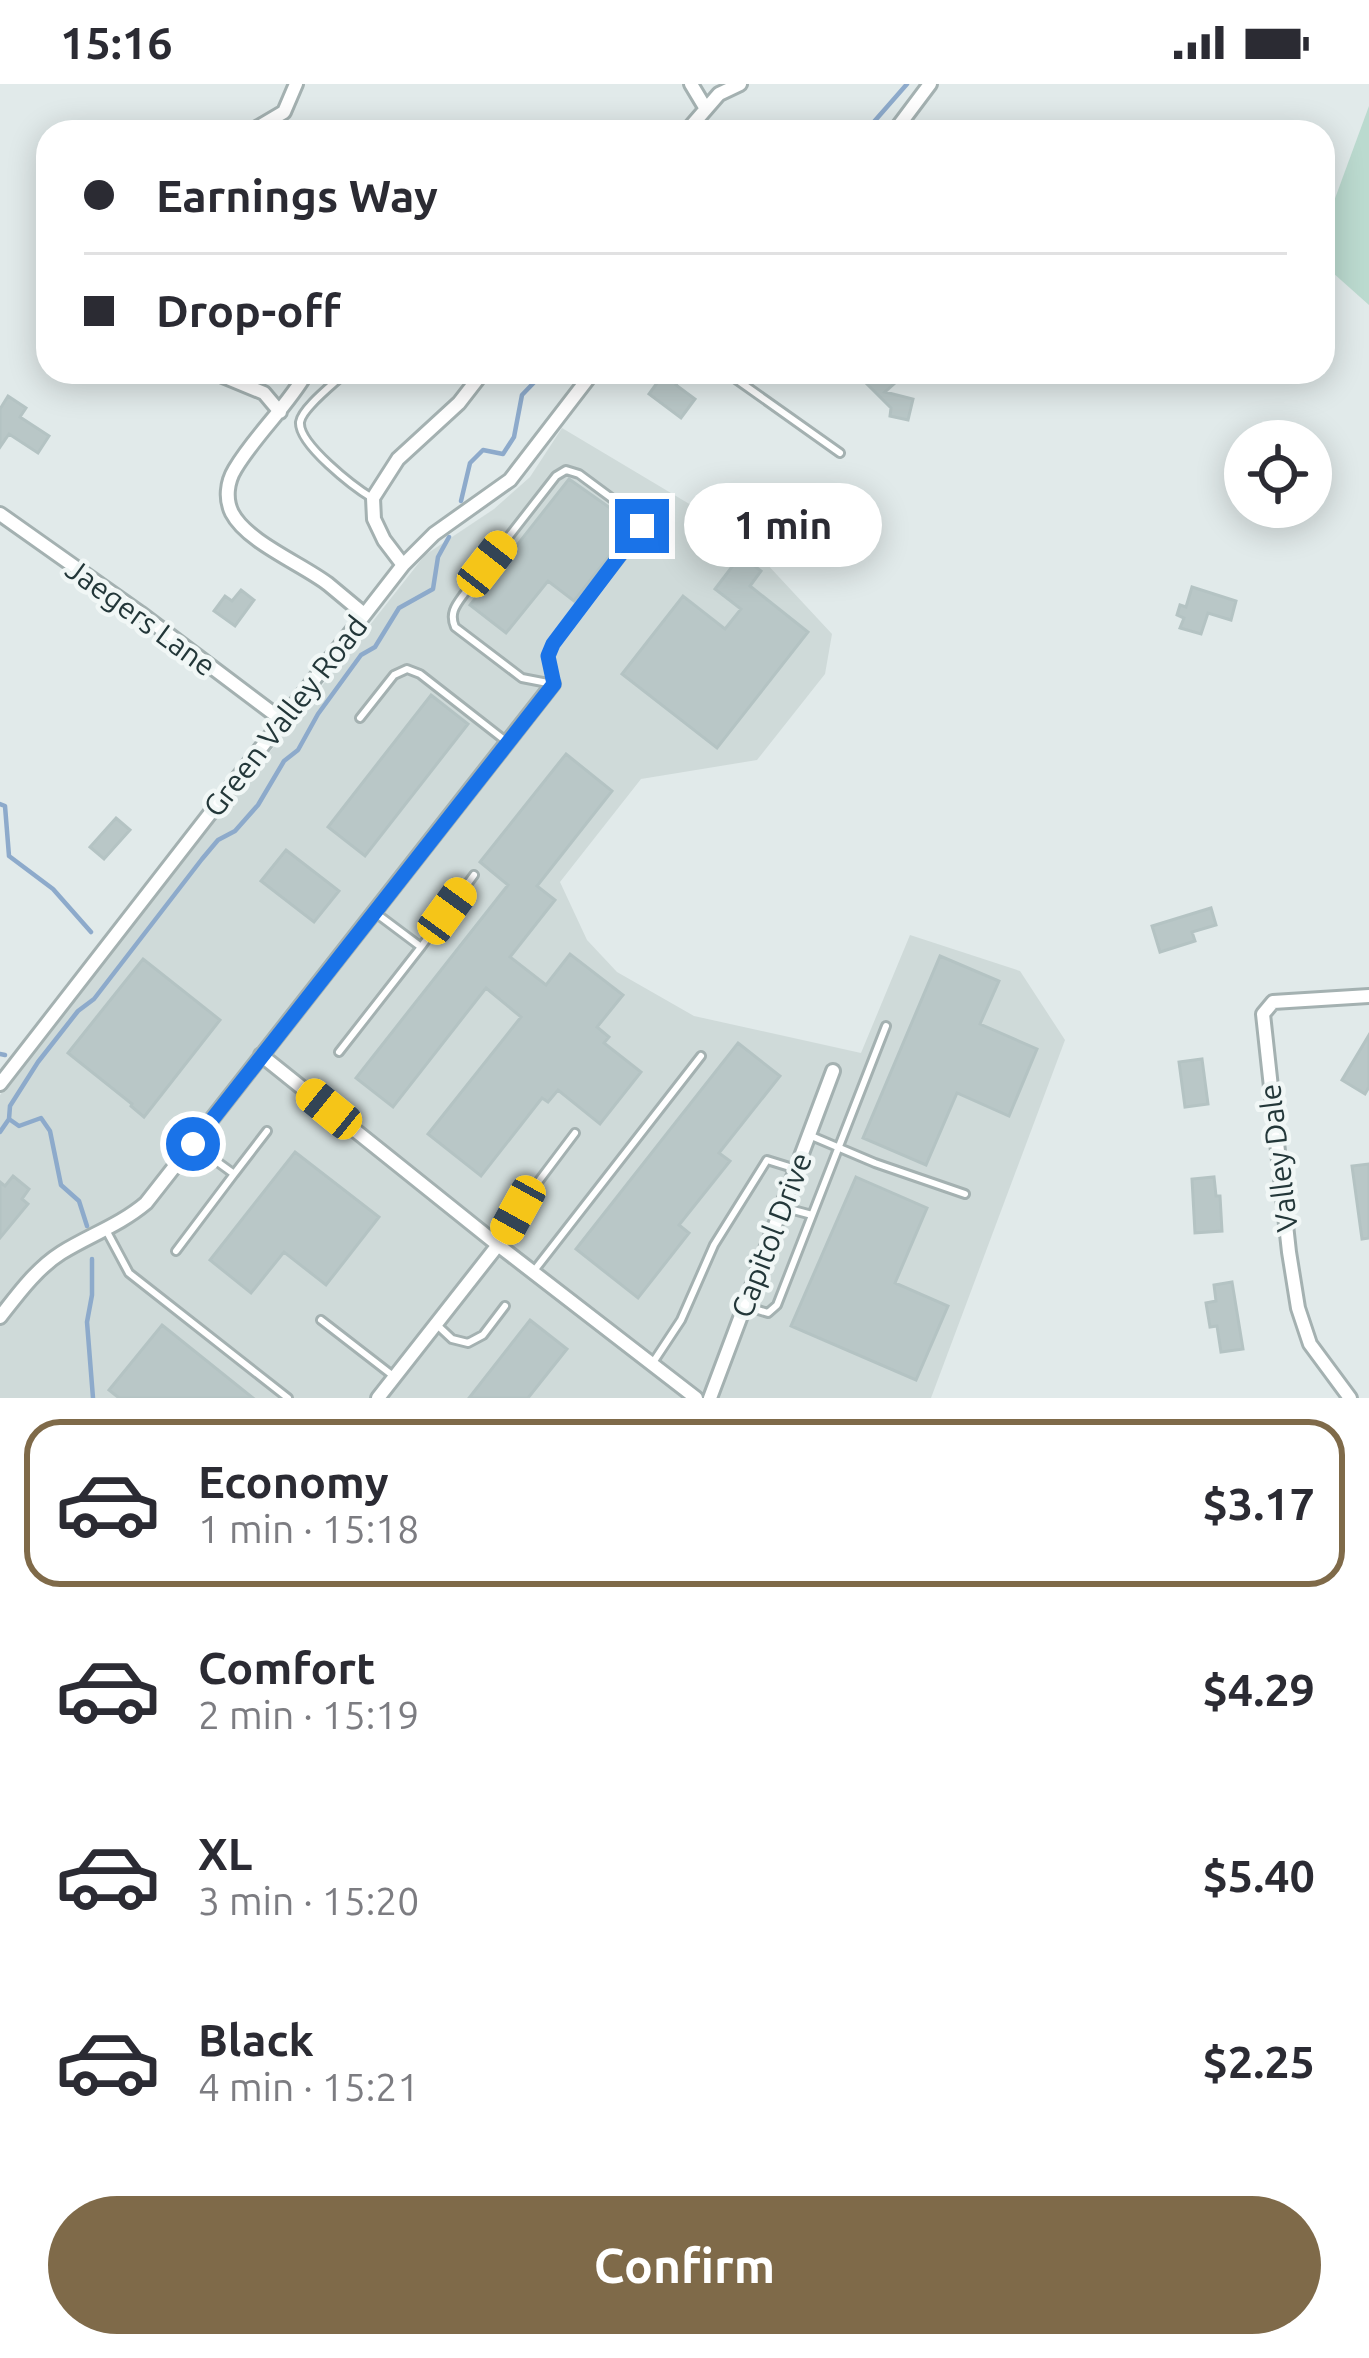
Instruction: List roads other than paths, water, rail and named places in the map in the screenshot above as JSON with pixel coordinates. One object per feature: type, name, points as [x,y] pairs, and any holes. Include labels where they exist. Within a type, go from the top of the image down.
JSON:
[{"type":"street","points":[[270,120],[284,112],[296,84]]},
{"type":"street","points":[[692,84],[706,109]]},
{"type":"street","points":[[696,120],[719,94],[740,84]]},
{"type":"street","points":[[902,120],[930,84]]},
{"type":"street","points":[[243,384],[263,392],[280,412]]},
{"type":"street","points":[[299,384],[230,478],[227,490],[232,513],[258,539],[327,583],[364,614]]},
{"type":"street","points":[[403,566],[374,519],[374,498],[398,459],[474,384]]},
{"type":"street","name":"Green Valley Road","points":[[0,1084],[403,566],[448,524],[510,480],[584,384]]},
{"type":"street","name":"Jaegers Lane","points":[[0,514],[282,720]]},
{"type":"street","points":[[0,1317],[44,1266],[146,1202],[554,684]]},
{"type":"street","name":"Valley Dale","points":[[1350,1398],[1303,1327],[1291,1269],[1263,1014],[1274,1002],[1369,996]]},
{"type":"street","points":[[262,1055],[696,1398]]},
{"type":"street","name":"Capitol Drive","points":[[710,1398],[833,1072]]},
{"type":"street","points":[[378,1398],[498,1245]]},
{"type":"lane","points":[[333,384],[301,417],[299,427],[308,444],[374,498]]},
{"type":"lane","points":[[743,384],[840,454]]},
{"type":"lane","points":[[566,470],[579,474],[641,520],[642,526],[553,644],[548,656],[554,684],[522,678],[452,620],[464,594],[556,476],[566,470]]},
{"type":"lane","points":[[360,718],[394,675],[407,669],[421,674],[507,742]]},
{"type":"lane","points":[[339,1052],[474,875]]},
{"type":"lane","points":[[374,911],[421,947]]},
{"type":"lane","points":[[745,1306],[768,1313],[777,1305],[886,1026]]},
{"type":"lane","points":[[533,1272],[700,1056]]},
{"type":"lane","points":[[176,1251],[267,1131]]},
{"type":"lane","points":[[498,1245],[575,1133]]},
{"type":"lane","points":[[809,1135],[965,1194]]},
{"type":"lane","points":[[193,1144],[234,1174]]},
{"type":"lane","points":[[652,1364],[681,1320],[714,1245],[767,1160],[796,1169]]},
{"type":"lane","points":[[782,1207],[812,1215]]},
{"type":"lane","points":[[106,1230],[129,1274],[288,1398]]},
{"type":"lane","points":[[436,1324],[452,1339],[468,1343],[483,1335],[506,1306]]},
{"type":"lane","points":[[321,1320],[395,1377]]},
{"type":"waterway","points":[[876,120],[907,84]]},
{"type":"waterway","points":[[461,501],[470,463],[483,450],[503,454],[514,437],[522,395],[533,384]]},
{"type":"waterway","points":[[87,1226],[79,1201],[61,1185],[50,1131],[41,1118],[19,1126],[9,1119],[10,1106],[38,1062],[78,1011],[94,999],[202,859],[258,805],[284,761],[298,750],[318,714],[361,655],[375,647],[399,608],[433,589],[438,557],[449,537]]},
{"type":"waterway","points":[[0,804],[5,806],[9,856],[53,889],[91,932]]},
{"type":"waterway","points":[[0,1054],[5,1055]]},
{"type":"waterway","points":[[0,1132],[9,1119]]},
{"type":"waterway","points":[[92,1259],[87,1322],[93,1398]]}]
